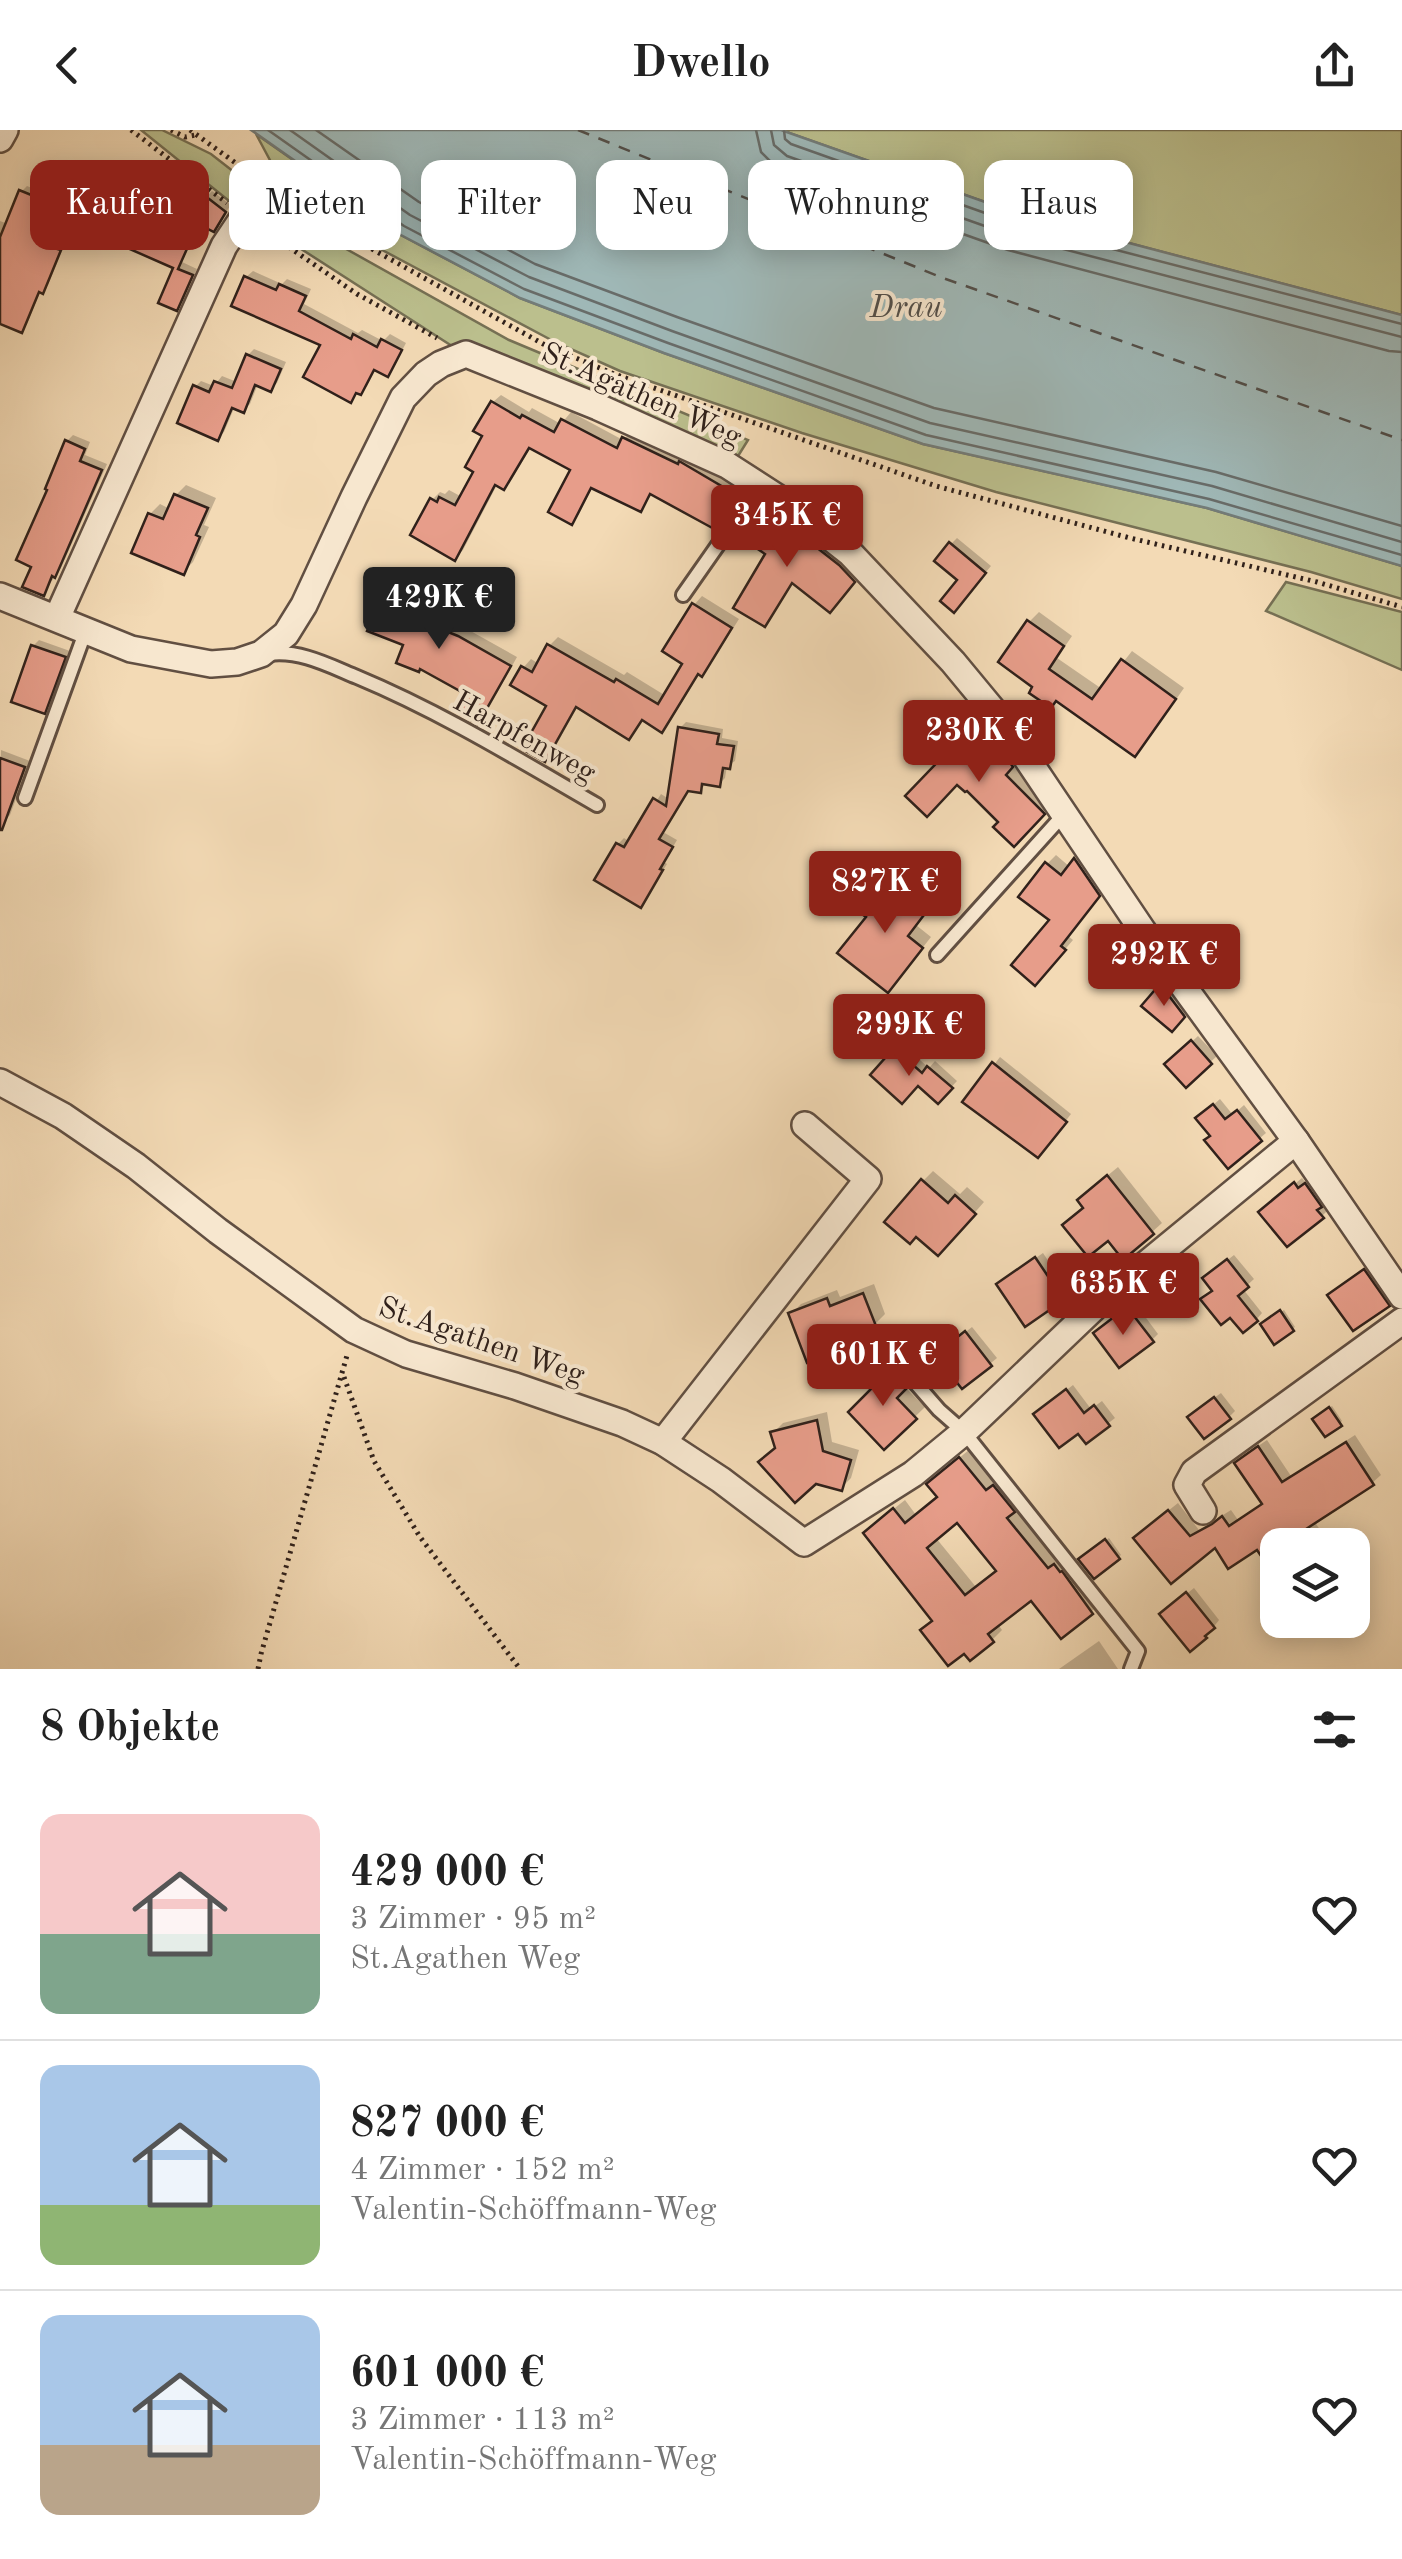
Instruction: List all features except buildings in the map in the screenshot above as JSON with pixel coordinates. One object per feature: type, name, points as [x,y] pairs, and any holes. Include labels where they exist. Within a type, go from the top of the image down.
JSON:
[{"type":"street","points":[[0,139],[4,130]]},
{"type":"street","points":[[57,618],[229,238]]},
{"type":"street","points":[[0,596],[131,649],[211,664],[237,662],[261,654],[286,634],[304,605],[403,398],[440,364],[466,354]]},
{"type":"street","name":"St.Agathen Weg","points":[[466,354],[727,465],[850,553],[953,662],[1001,720],[1143,932],[1296,1141],[1402,1296]]},
{"type":"street","name":"St.Agathen Weg","points":[[0,1082],[63,1116],[136,1166],[354,1330],[406,1354],[515,1386],[663,1442],[804,1543],[914,1474],[964,1432]]},
{"type":"street","points":[[663,1442],[868,1179],[806,1125]]},
{"type":"street","points":[[964,1432],[1100,1302],[1296,1141]]},
{"type":"street","points":[[1203,1511],[1187,1485],[1194,1472],[1402,1321]]},
{"type":"lane","points":[[683,595],[760,485]]},
{"type":"lane","points":[[25,798],[86,630]]},
{"type":"lane","name":"Harpfenweg","points":[[261,654],[288,652],[399,694],[597,805]]},
{"type":"lane","points":[[937,955],[1065,813]]},
{"type":"lane","points":[[878,1340],[938,1410],[964,1432],[1138,1651],[1131,1669]]},
{"type":"path","points":[[130,130],[229,205]]},
{"type":"path","points":[[170,130],[185,137],[193,132],[298,208],[545,345],[614,374],[936,486],[1402,607]]},
{"type":"path","points":[[294,250],[358,294],[466,354]]},
{"type":"path","points":[[258,1669],[354,1330]]},
{"type":"path","points":[[342,1374],[374,1461],[392,1491],[420,1537],[520,1669]]},
{"type":"green space","points":[[141,130],[162,130],[211,154],[229,168],[229,201],[209,185],[209,160],[178,160]]},
{"type":"green space","points":[[781,130],[1402,130],[1402,315],[1133,244],[1133,160],[984,160],[984,202],[964,195],[964,160],[866,160]]},
{"type":"green space","points":[[256,134],[293,160],[270,160]]},
{"type":"green space","points":[[401,235],[421,246],[421,250],[429,250],[520,298],[923,444],[1207,508],[1402,566],[1402,599],[996,492],[802,433],[620,371],[555,342],[382,250],[401,250]]},
{"type":"green space","points":[[303,250],[348,250],[509,340],[748,440],[735,461],[472,348],[452,346]]},
{"type":"green space","points":[[1286,582],[1402,612],[1402,670],[1266,611]]},
{"type":"water","name":"Drau","points":[[251,130],[781,130],[866,160],[748,160],[748,250],[964,250],[964,195],[984,202],[984,250],[1133,250],[1133,244],[1402,315],[1402,566],[1207,508],[923,444],[520,298],[429,250],[576,250],[576,160],[421,160],[421,246],[401,235],[401,160],[294,160]]},
{"type":"ferry route","points":[[578,130],[943,278],[1402,440]]}]
